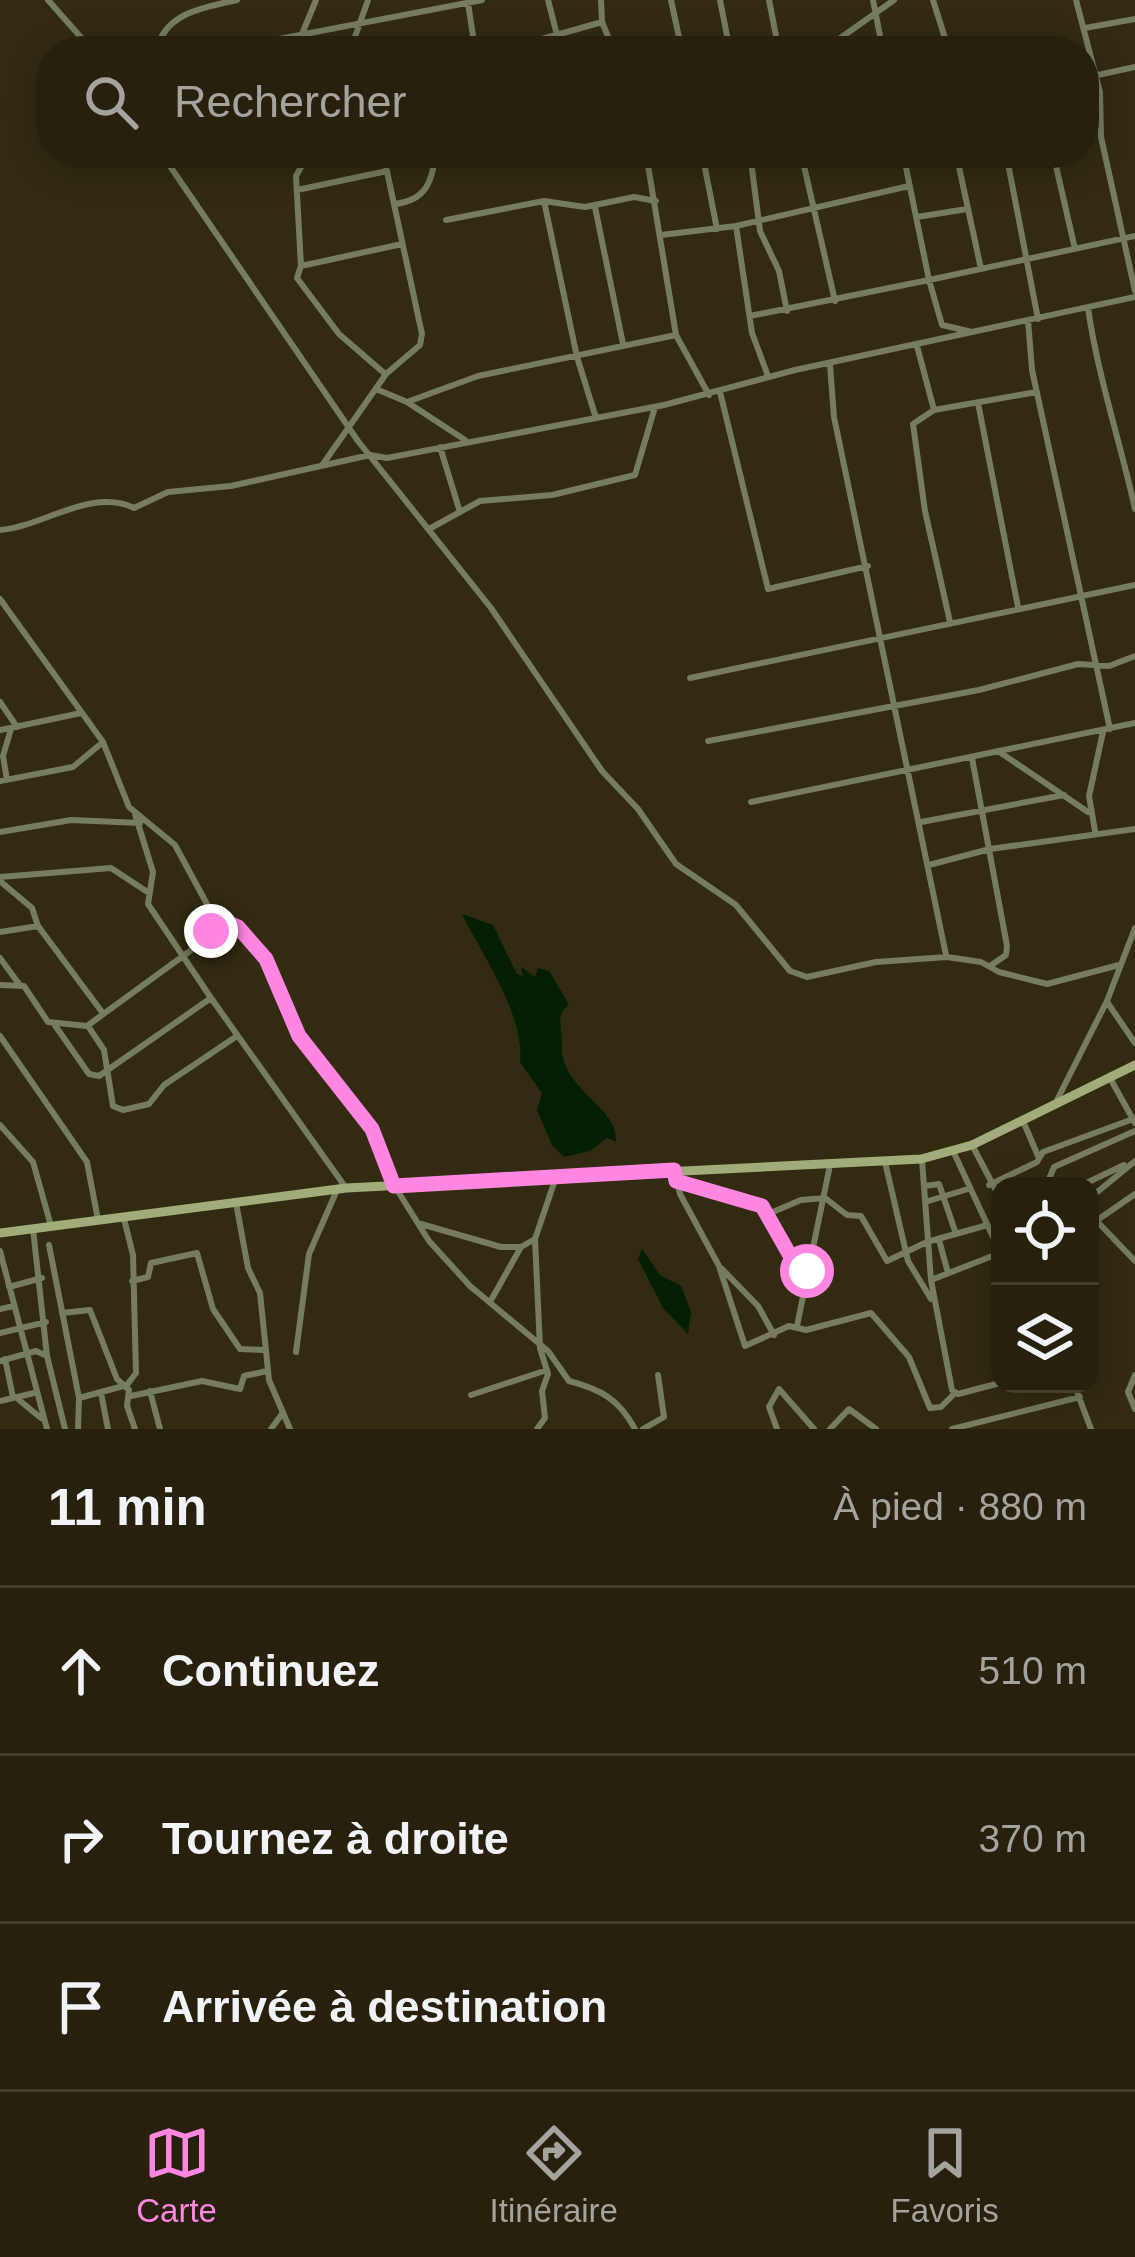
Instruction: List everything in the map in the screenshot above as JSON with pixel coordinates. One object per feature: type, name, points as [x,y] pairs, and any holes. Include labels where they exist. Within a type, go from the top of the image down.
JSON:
[{"type":"street","points":[[48,0],[80,36]]},
{"type":"street","points":[[162,36],[194,0]]},
{"type":"street","points":[[184,12],[237,0]]},
{"type":"street","points":[[298,36],[316,0]]},
{"type":"street","points":[[354,36],[368,0]]},
{"type":"street","points":[[302,36],[482,0]]},
{"type":"street","points":[[548,0],[556,31]]},
{"type":"street","points":[[608,36],[602,3],[612,0]]},
{"type":"street","points":[[671,0],[679,36]]},
{"type":"street","points":[[720,0],[727,36]]},
{"type":"street","points":[[769,0],[778,36]]},
{"type":"street","points":[[873,0],[880,36]]},
{"type":"street","points":[[844,36],[893,0]]},
{"type":"street","points":[[932,0],[944,36]]},
{"type":"street","points":[[1076,0],[1086,36]]},
{"type":"street","points":[[468,3],[471,36]]},
{"type":"street","points":[[1084,28],[1135,19]]},
{"type":"street","points":[[544,36],[602,22]]},
{"type":"street","points":[[1099,74],[1135,68]]},
{"type":"street","points":[[0,530],[80,507],[122,502],[134,508],[168,492],[218,488],[370,455],[387,458],[655,407],[769,376],[1135,294],[1131,237],[1101,137],[1099,112]]},
{"type":"street","points":[[170,168],[350,428],[676,864],[736,905],[790,971],[807,976],[877,962],[947,957],[1047,984],[1118,965]]},
{"type":"street","points":[[301,168],[296,176],[299,285],[339,334],[386,374]]},
{"type":"street","points":[[323,464],[386,374],[420,345],[422,334],[386,168]]},
{"type":"street","points":[[394,205],[417,199],[432,182],[434,168]]},
{"type":"street","points":[[649,168],[676,335],[709,394]]},
{"type":"street","points":[[705,168],[717,229]]},
{"type":"street","points":[[752,168],[760,220],[788,311]]},
{"type":"street","points":[[805,168],[835,301]]},
{"type":"street","points":[[905,168],[943,326],[972,332]]},
{"type":"street","points":[[959,168],[981,269]]},
{"type":"street","points":[[1009,168],[1038,319]]},
{"type":"street","points":[[1056,168],[1075,249]]},
{"type":"street","points":[[296,190],[387,171]]},
{"type":"street","points":[[661,235],[736,226],[909,186]]},
{"type":"street","points":[[446,220],[544,201],[595,206],[634,197],[656,201]]},
{"type":"street","points":[[544,201],[577,357],[596,418]]},
{"type":"street","points":[[595,206],[623,346]]},
{"type":"street","points":[[917,217],[967,208]]},
{"type":"street","points":[[736,226],[750,316],[769,376]]},
{"type":"street","points":[[750,316],[1131,237]]},
{"type":"street","points":[[301,266],[402,244]]},
{"type":"street","points":[[1088,308],[1098,374],[1112,407],[1135,509]]},
{"type":"street","points":[[1028,320],[1037,392],[1106,731],[1088,812],[1095,831]]},
{"type":"street","points":[[407,402],[478,376],[676,335]]},
{"type":"street","points":[[917,346],[934,410]]},
{"type":"street","points":[[830,365],[834,417],[947,957]]},
{"type":"street","points":[[376,389],[407,402],[469,442]]},
{"type":"street","points":[[720,392],[768,590],[868,566]]},
{"type":"street","points":[[950,622],[913,424],[934,410],[1037,392]]},
{"type":"street","points":[[978,403],[979,429],[1018,607]]},
{"type":"street","points":[[429,530],[480,501],[552,495],[635,475],[655,407]]},
{"type":"street","points":[[440,446],[460,512]]},
{"type":"street","points":[[690,677],[1135,585]]},
{"type":"street","points":[[0,599],[103,742],[140,823],[139,842],[152,872],[146,891],[152,913],[342,1189]]},
{"type":"street","points":[[709,741],[1135,656]]},
{"type":"street","points":[[0,702],[14,728]]},
{"type":"street","points":[[0,730],[85,713]]},
{"type":"street","points":[[751,802],[910,773],[1135,723]]},
{"type":"street","points":[[14,728],[3,752],[4,780],[74,767],[103,742]]},
{"type":"street","points":[[998,751],[1088,812]]},
{"type":"street","points":[[972,758],[1007,946],[1006,955],[990,966]]},
{"type":"street","points":[[921,821],[1064,795]]},
{"type":"street","points":[[130,807],[175,845],[214,917],[238,927],[266,959],[299,1036],[372,1129],[394,1186],[447,1263],[540,1344],[569,1381],[590,1384],[616,1401],[639,1429],[664,1417],[658,1376]]},
{"type":"street","points":[[0,832],[71,820],[140,823]]},
{"type":"street","points":[[929,865],[990,849],[1135,829]]},
{"type":"street","points":[[0,879],[111,868],[146,891]]},
{"type":"street","points":[[0,879],[32,908],[38,926],[102,1012]]},
{"type":"street","points":[[87,1026],[205,940],[214,917]]},
{"type":"street","points":[[0,932],[38,926]]},
{"type":"street","points":[[1055,1105],[1107,1001],[1135,928]]},
{"type":"street","points":[[0,958],[89,1074],[108,1069],[211,998]]},
{"type":"street","points":[[0,985],[19,984]]},
{"type":"street","points":[[1107,1001],[1135,1043]]},
{"type":"street","points":[[54,1024],[87,1026],[99,1038],[113,1106],[138,1109],[237,1036]]},
{"type":"street","points":[[0,1036],[87,1162],[98,1223]]},
{"type":"street","points":[[0,1233],[342,1189],[556,1174],[675,1175],[921,1159],[954,1153],[1135,1065]]},
{"type":"street","points":[[1110,1078],[1134,1121]]},
{"type":"street","points":[[1023,1121],[1039,1159]]},
{"type":"street","points":[[988,1185],[1039,1159],[1043,1152],[1134,1121]]},
{"type":"street","points":[[1050,1177],[1054,1167],[1134,1121]]},
{"type":"street","points":[[0,1126],[33,1162],[51,1228]]},
{"type":"street","points":[[972,1145],[991,1188]]},
{"type":"street","points":[[954,1153],[991,1237]]},
{"type":"street","points":[[921,1159],[934,1302],[954,1394]]},
{"type":"street","points":[[1099,1177],[1134,1161]]},
{"type":"street","points":[[1099,1190],[1134,1161]]},
{"type":"street","points":[[885,1162],[906,1252],[934,1302]]},
{"type":"street","points":[[796,1326],[830,1165]]},
{"type":"street","points":[[537,1429],[545,1418],[542,1391],[548,1370],[540,1344],[535,1239],[556,1174]]},
{"type":"street","points":[[675,1175],[761,1205],[804,1280]]},
{"type":"street","points":[[675,1175],[720,1268],[745,1346],[796,1326],[806,1330],[822,1323],[834,1326],[871,1313],[908,1354],[930,1408],[940,1407],[954,1394],[991,1385]]},
{"type":"street","points":[[925,1186],[938,1182],[956,1235]]},
{"type":"street","points":[[296,1352],[309,1254],[342,1189]]},
{"type":"street","points":[[924,1202],[968,1189]]},
{"type":"street","points":[[1099,1214],[1135,1194]]},
{"type":"street","points":[[768,1214],[801,1200],[825,1198],[847,1215],[861,1216],[886,1260],[984,1226]]},
{"type":"street","points":[[236,1203],[248,1268],[260,1292],[267,1371],[290,1429]]},
{"type":"street","points":[[79,1398],[127,1385],[136,1368],[124,1220]]},
{"type":"street","points":[[1099,1223],[1135,1262]]},
{"type":"street","points":[[418,1224],[490,1244],[521,1247]]},
{"type":"street","points":[[33,1229],[47,1356],[64,1427],[45,1425],[15,1398],[3,1360],[25,1353],[47,1356]]},
{"type":"street","points":[[490,1302],[521,1247],[535,1239]]},
{"type":"street","points":[[939,1240],[948,1273]]},
{"type":"street","points":[[1127,1252],[1135,1243]]},
{"type":"street","points":[[49,1244],[79,1398],[78,1429]]},
{"type":"street","points":[[0,1251],[45,1425]]},
{"type":"street","points":[[132,1281],[149,1276],[151,1263],[197,1253],[213,1309],[234,1343],[246,1350],[263,1350]]},
{"type":"street","points":[[931,1280],[991,1256]]},
{"type":"street","points":[[720,1268],[758,1306],[773,1335]]},
{"type":"street","points":[[6,1287],[42,1278]]},
{"type":"street","points":[[0,1310],[14,1306]]},
{"type":"street","points":[[62,1313],[90,1310],[117,1378],[127,1385],[131,1396],[127,1406],[135,1429]]},
{"type":"street","points":[[0,1333],[46,1322]]},
{"type":"street","points":[[471,1395],[548,1370]]},
{"type":"street","points":[[131,1396],[202,1381],[240,1389],[244,1376],[267,1371]]},
{"type":"street","points":[[10,1377],[29,1372]]},
{"type":"street","points":[[1135,1376],[1128,1392],[1135,1409]]},
{"type":"street","points":[[777,1429],[769,1407],[779,1389],[814,1429]]},
{"type":"street","points":[[150,1391],[160,1429]]},
{"type":"street","points":[[101,1393],[108,1429]]},
{"type":"street","points":[[1078,1393],[1091,1429]]},
{"type":"street","points":[[0,1401],[34,1394]]},
{"type":"street","points":[[952,1429],[1080,1396]]},
{"type":"street","points":[[830,1429],[849,1409],[876,1429]]},
{"type":"street","points":[[271,1429],[282,1414]]},
{"type":"shaded area","points":[[462,914],[493,925],[517,974],[523,976],[521,967],[535,977],[538,968],[549,971],[569,1005],[560,1018],[564,1062],[572,1078],[611,1121],[616,1142],[607,1138],[590,1151],[564,1157],[552,1145],[537,1110],[542,1093],[520,1062],[509,1005]]},
{"type":"shaded area","points":[[642,1249],[660,1275],[681,1286],[691,1312],[688,1334],[663,1308],[638,1259]]},
{"type":"route","points":[[211,931],[214,917],[238,927],[266,959],[299,1036],[372,1129],[394,1186],[674,1170],[676,1181],[749,1206],[762,1206],[804,1280],[807,1271]]}]
